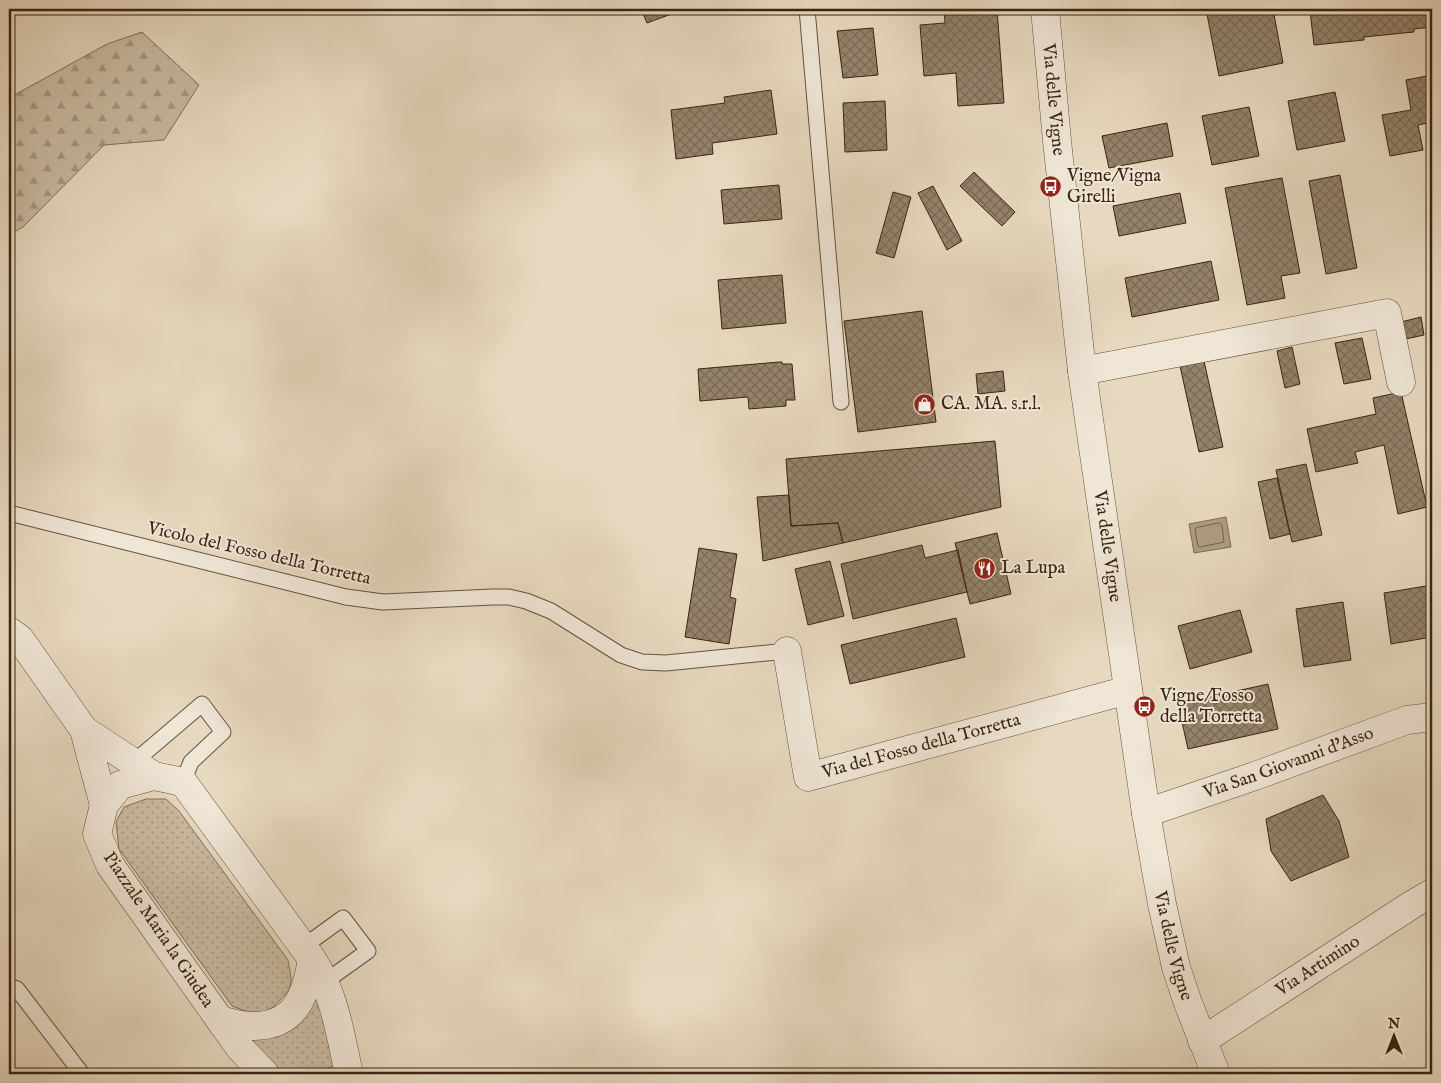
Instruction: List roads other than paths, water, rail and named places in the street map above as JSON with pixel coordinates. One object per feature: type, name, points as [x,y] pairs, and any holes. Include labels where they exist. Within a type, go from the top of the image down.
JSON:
[{"type":"street","name":"Via delle Vigne","points":[[1044,9],[1082,371],[1146,813],[1162,904],[1176,967],[1202,1041],[1216,1074]]},
{"type":"street","points":[[1082,371],[1388,313],[1401,382]]},
{"type":"street","points":[[9,631],[20,639],[84,730],[104,805]]},
{"type":"street","name":"Via del Fosso della Torretta","points":[[787,651],[808,777],[1128,690]]},
{"type":"street","name":"Via San Giovanni d'Asso","points":[[1146,813],[1255,776],[1407,720],[1432,717]]},
{"type":"street","points":[[84,730],[144,769]]},
{"type":"street","name":"Piazzale Maria la Giudea","points":[[183,782],[144,769],[120,785],[104,805],[97,834],[110,865],[220,1020],[252,1026],[264,1025],[284,1017],[301,1000],[314,962]]},
{"type":"street","points":[[183,782],[314,962],[333,1004],[349,1074]]},
{"type":"street","name":"Via Artimino","points":[[1202,1041],[1432,893]]},
{"type":"street","points":[[220,1020],[240,1048],[266,1074]]},
{"type":"lane","points":[[807,9],[841,402]]},
{"type":"lane","name":"Vicolo del Fosso della Torretta","points":[[9,512],[367,601],[383,602],[492,596],[526,601],[551,611],[621,655],[642,662],[666,663],[787,651]]},
{"type":"lane","points":[[144,769],[202,704],[223,732],[191,762],[183,782]]},
{"type":"lane","points":[[9,986],[17,989],[82,1074]]},
{"type":"water","points":[[1226,517],[1231,547],[1194,553],[1189,524]]},
{"type":"place","name":"Vigne/Vigna Girelli","points":[[1051,186]]},
{"type":"place","name":"CA. MA. s.r.l.","points":[[925,404]]},
{"type":"place","name":"La Lupa","points":[[985,568]]},
{"type":"place","name":"Vigne/Fosso della Torretta","points":[[1144,706]]}]
